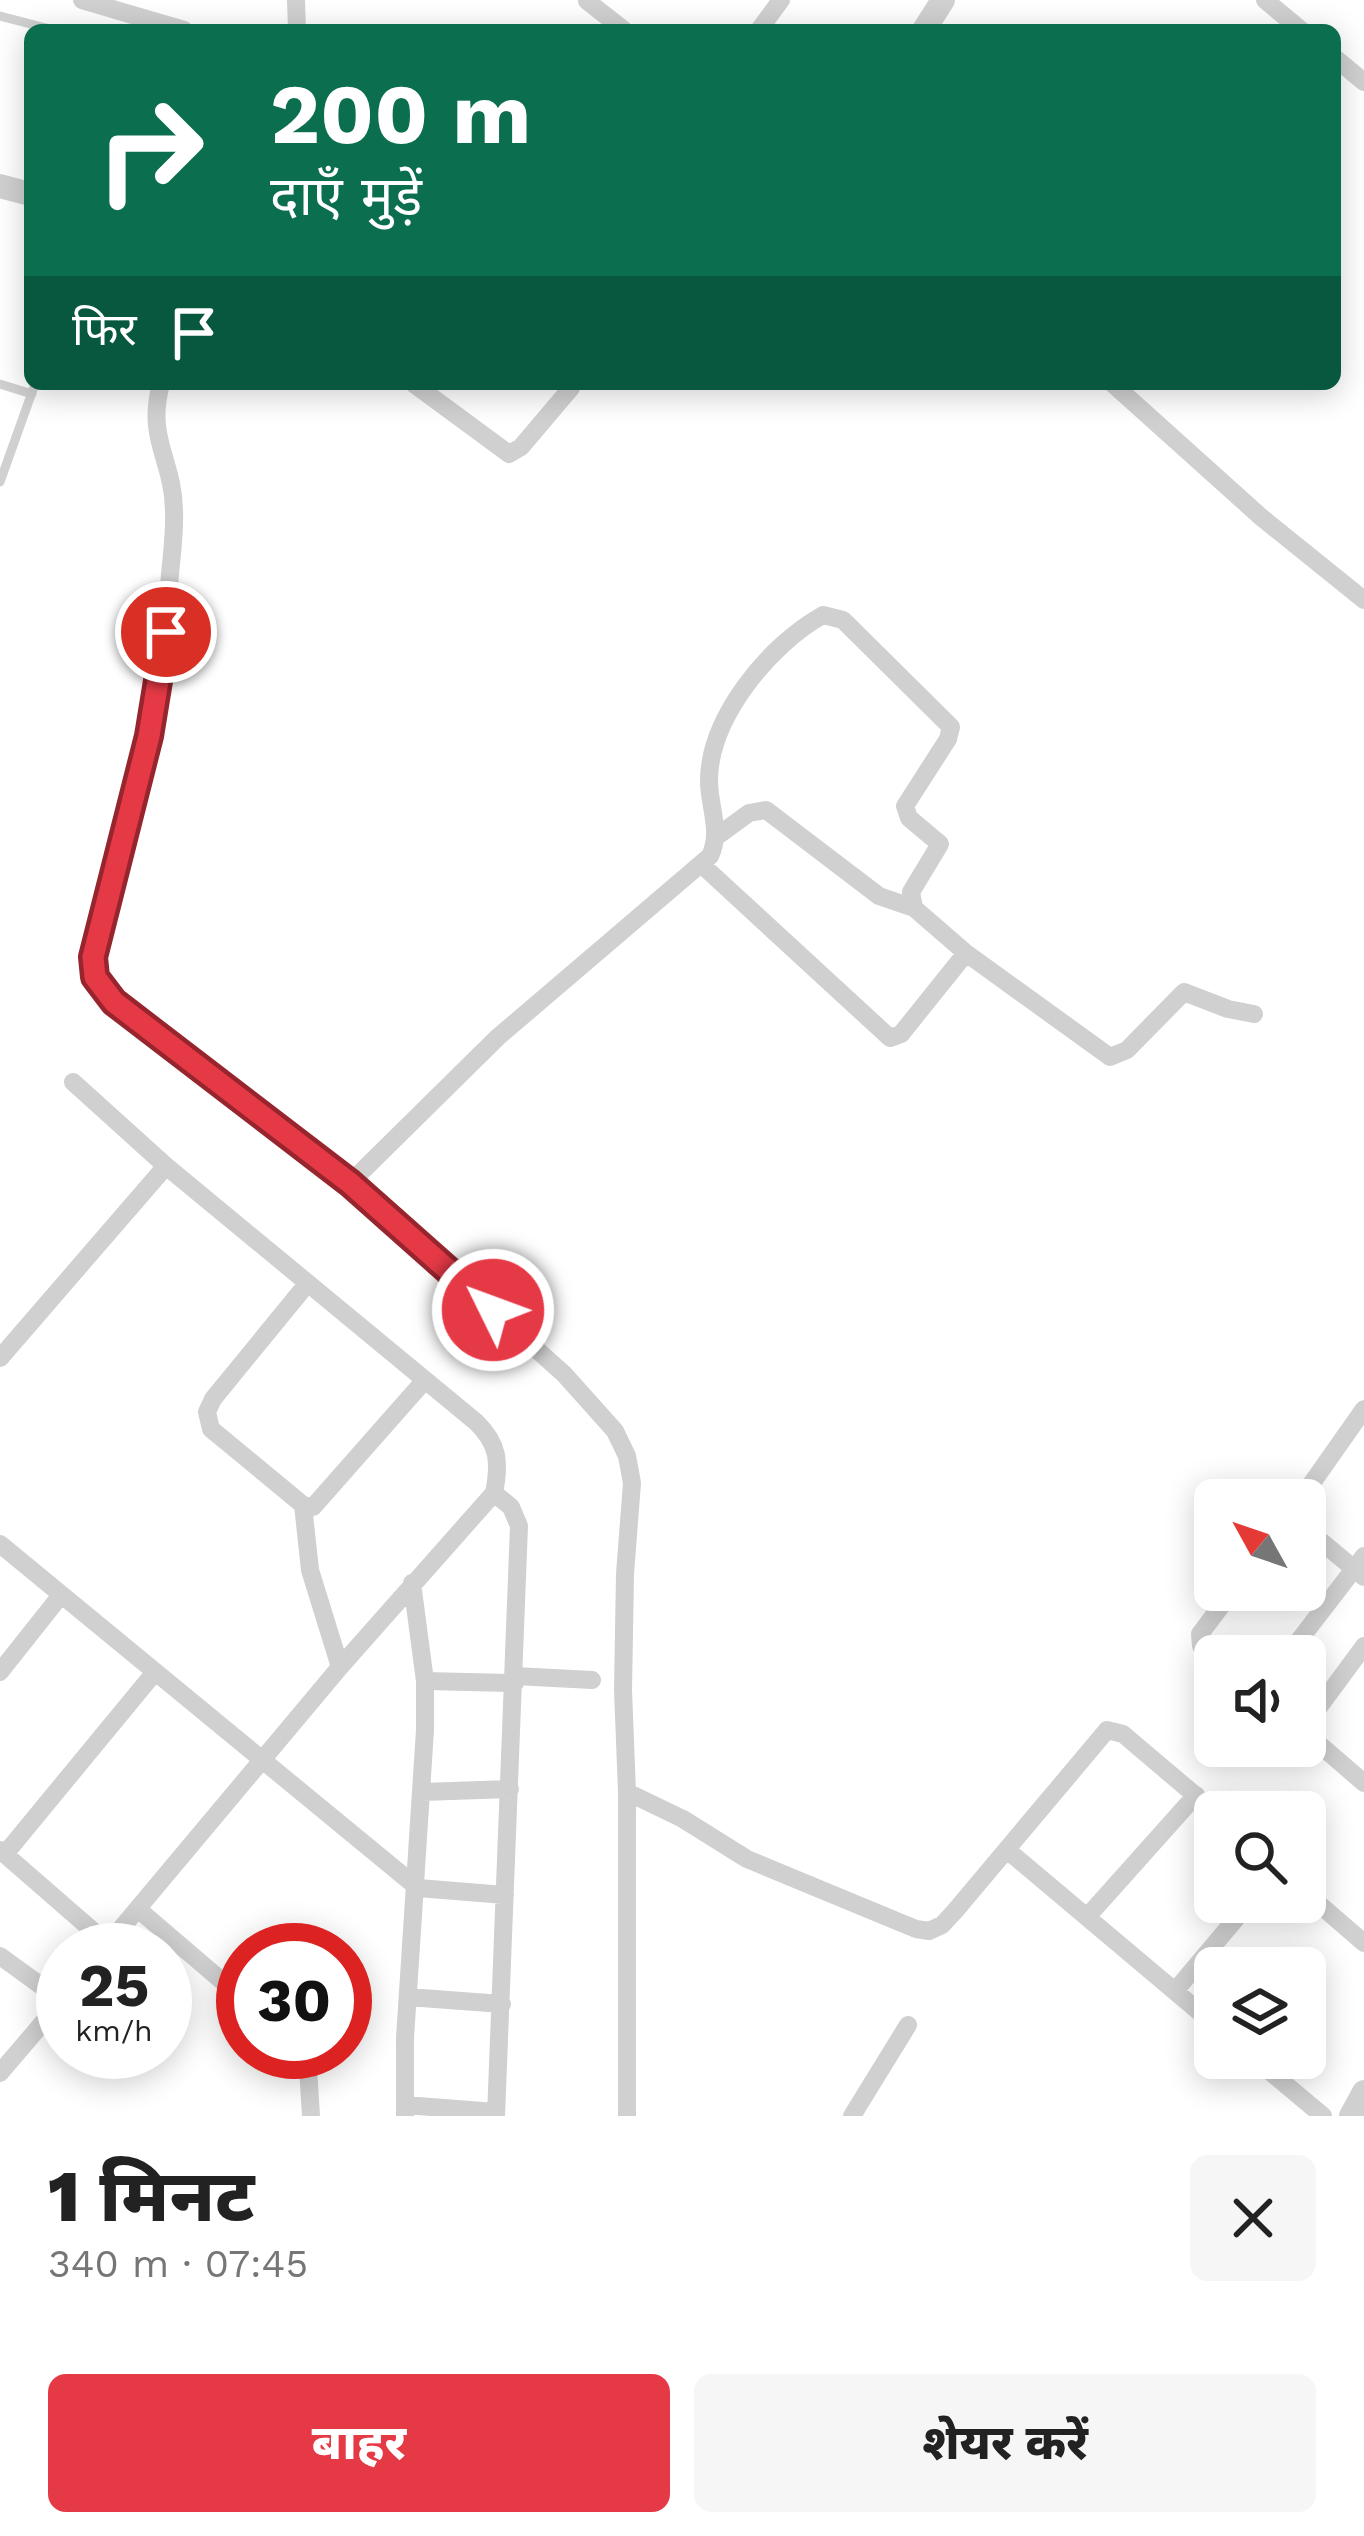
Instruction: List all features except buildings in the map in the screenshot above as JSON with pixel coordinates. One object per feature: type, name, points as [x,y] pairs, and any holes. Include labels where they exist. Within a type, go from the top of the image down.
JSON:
[{"type":"street","points":[[82,0],[164,24]]},
{"type":"street","points":[[1265,0],[1294,24]]},
{"type":"street","points":[[587,1],[616,24]]},
{"type":"street","points":[[159,390],[155,434],[175,508],[166,632],[149,736],[102,910],[93,957],[95,977],[114,1002],[350,1183],[564,1374],[615,1431],[627,1456],[632,1483],[622,1690],[627,1792],[627,2116]]},
{"type":"street","points":[[422,390],[509,454],[521,447],[569,390]]},
{"type":"street","points":[[1120,390],[1261,517],[1364,600]]},
{"type":"street","points":[[716,837],[709,791],[716,734],[736,699],[776,653],[810,622],[834,615],[951,727],[948,740],[904,806],[909,818],[940,844],[910,892],[914,908]]},
{"type":"street","points":[[350,1183],[498,1037],[702,865],[716,837],[749,813],[766,810],[879,896],[914,908],[966,953],[1110,1057],[1126,1050],[1184,992],[1254,1014]]},
{"type":"street","points":[[702,865],[890,1038],[901,1034],[966,953]]},
{"type":"street","points":[[73,1082],[166,1166],[488,1433],[499,1459],[494,1493],[340,1667],[127,1923]]},
{"type":"street","points":[[0,1358],[166,1166]]},
{"type":"street","points":[[307,1284],[213,1400],[207,1421],[211,1429],[304,1504],[316,1506],[425,1380]]},
{"type":"street","points":[[1315,1479],[1364,1408]]},
{"type":"street","points":[[412,1583],[425,1681],[405,2110],[496,2114],[519,1526],[512,1508],[494,1493]]},
{"type":"street","points":[[304,1504],[310,1570],[340,1667]]},
{"type":"street","points":[[1305,1635],[1361,1567],[1326,1543]]},
{"type":"street","points":[[0,1544],[418,1888],[505,1895]]},
{"type":"street","points":[[0,1672],[62,1595]]},
{"type":"street","points":[[1326,1699],[1364,1646]]},
{"type":"street","points":[[80,1923],[3,1852],[155,1672]]},
{"type":"street","points":[[425,1681],[592,1679]]},
{"type":"street","points":[[627,1792],[683,1819],[747,1859],[929,1931],[942,1925],[1107,1730],[1123,1734],[1194,1793]]},
{"type":"street","points":[[1326,1748],[1364,1783]]},
{"type":"street","points":[[422,1792],[510,1789]]},
{"type":"street","points":[[1087,1917],[1194,1797]]},
{"type":"street","points":[[1007,1850],[1194,2007]]},
{"type":"street","points":[[139,1910],[216,1976]]},
{"type":"street","points":[[1326,1910],[1364,1942]]},
{"type":"street","points":[[1175,1991],[1232,1923]]},
{"type":"street","points":[[0,1956],[36,1982]]},
{"type":"street","points":[[408,1997],[502,2004]]},
{"type":"street","points":[[852,2116],[908,2025]]},
{"type":"street","points":[[0,2073],[36,2031]]},
{"type":"street","points":[[308,2079],[310,2116]]},
{"type":"street","points":[[1279,2079],[1323,2116]]},
{"type":"street","points":[[1351,2116],[1364,2092]]},
{"type":"lane","points":[[0,16],[31,24]]},
{"type":"lane","points":[[0,482],[33,390]]},
{"type":"route","points":[[166,632],[149,736],[102,910],[93,957],[95,977],[114,1002],[350,1183],[493,1310]]}]
